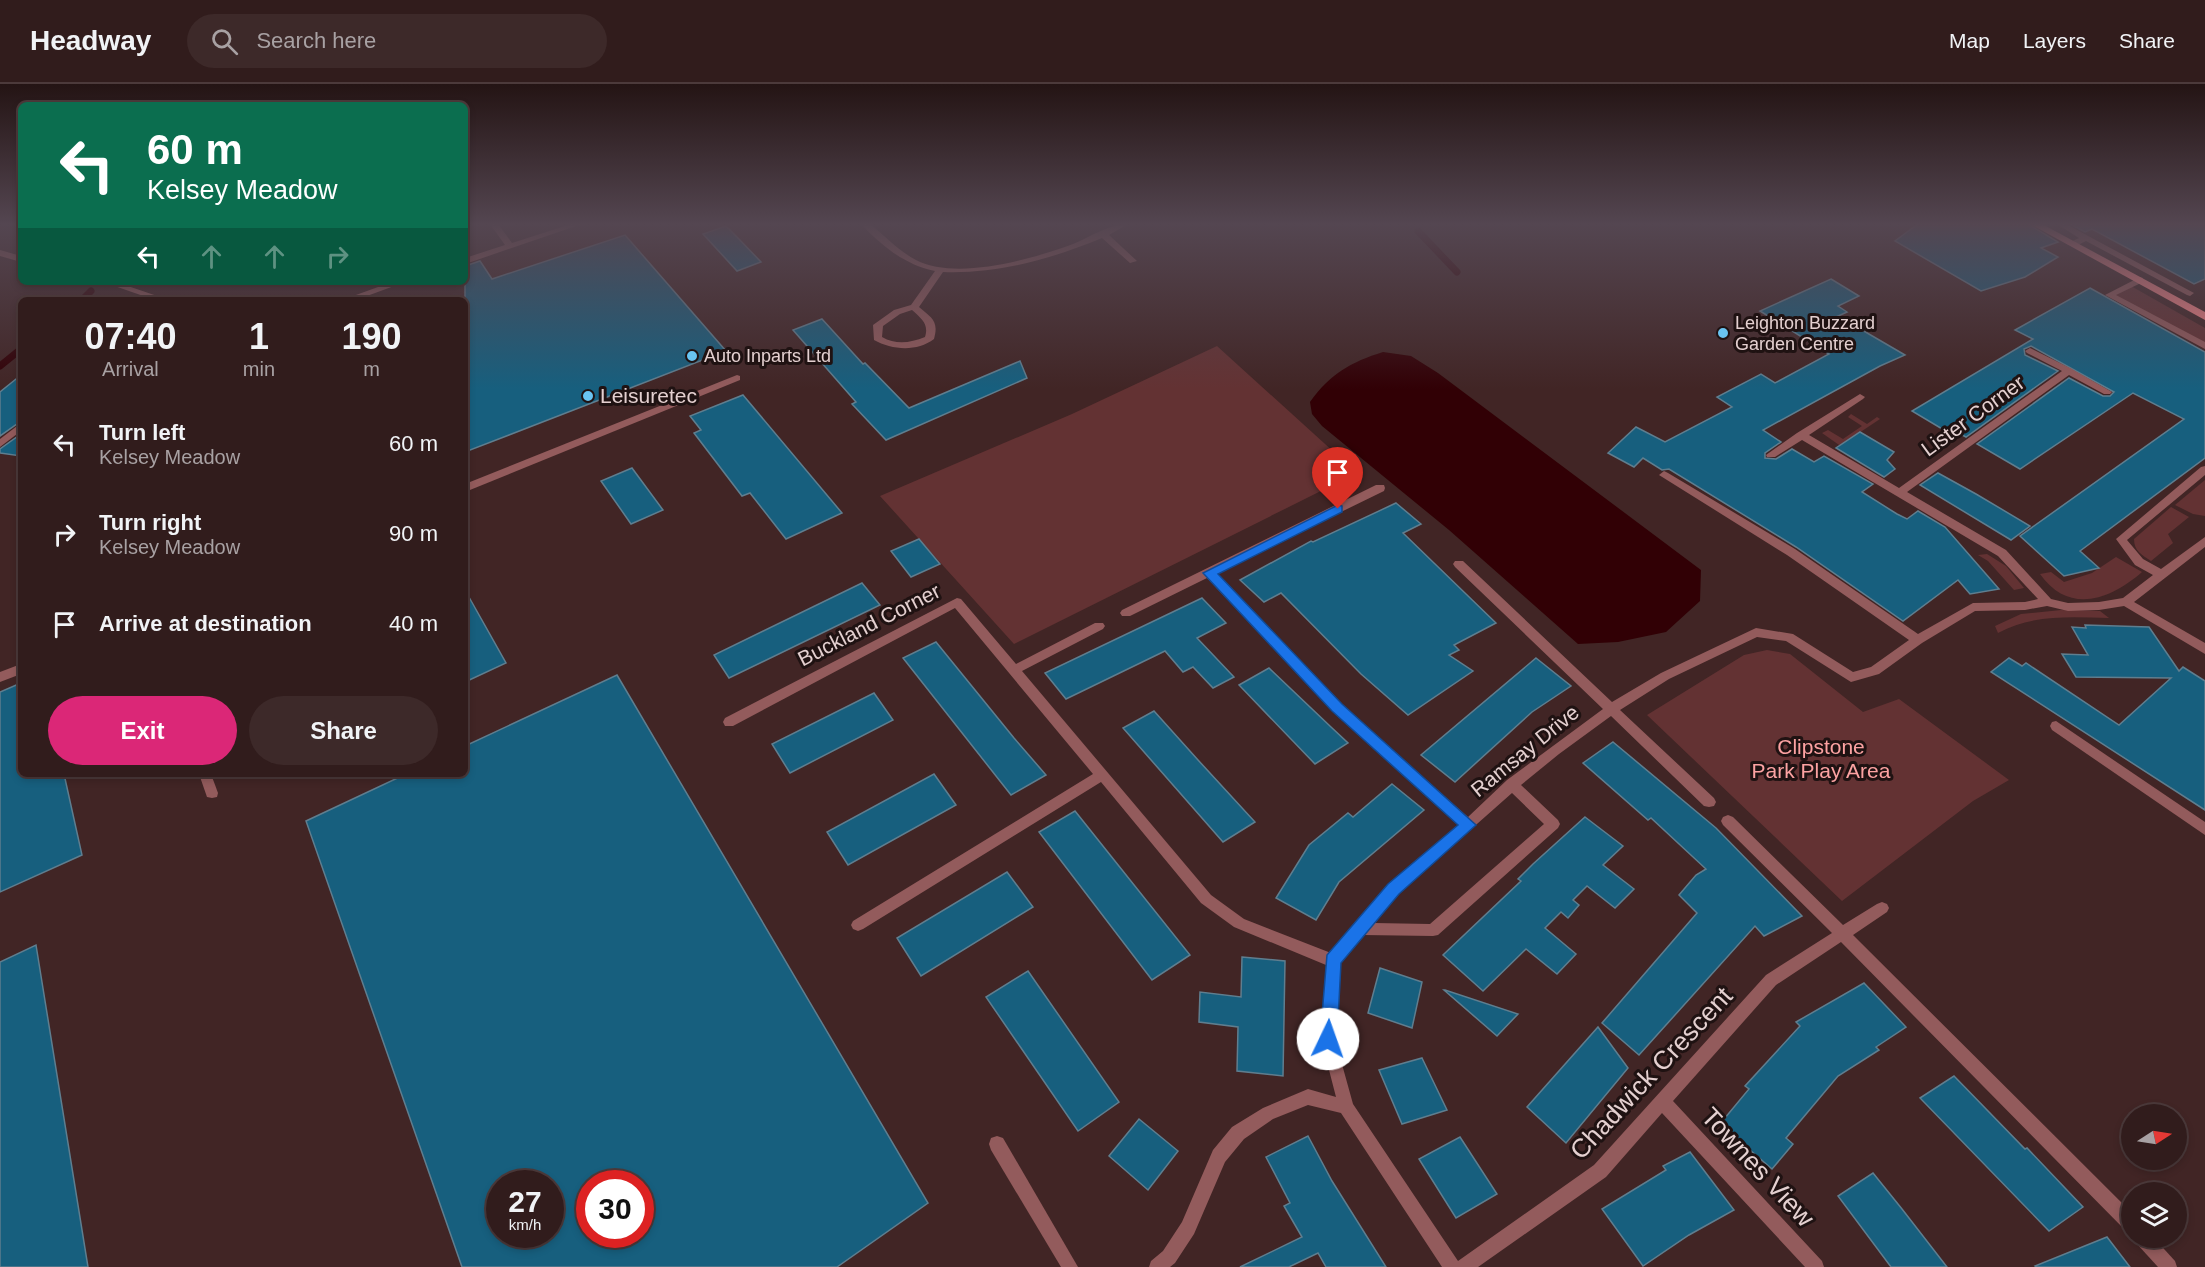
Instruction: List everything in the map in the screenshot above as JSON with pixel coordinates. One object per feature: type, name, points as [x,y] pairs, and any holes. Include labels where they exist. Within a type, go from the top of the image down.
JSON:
[{"type":"main road","points":[[2140,280],[2205,317]]},
{"type":"street","points":[[914,307],[929,320],[932,328],[929,339],[918,344],[889,346],[877,338],[878,325],[885,318],[914,307],[934,279]]},
{"type":"street","points":[[2163,279],[2190,294]]},
{"type":"street","points":[[2140,280],[2109,295],[2205,346]]},
{"type":"street","points":[[116,285],[154,297]]},
{"type":"street","points":[[356,297],[392,285]]},
{"type":"street","name":"Lister Corner","points":[[2030,351],[2107,392]]},
{"type":"street","name":"Lister Corner","points":[[1899,493],[2069,371]]},
{"type":"street","points":[[468,487],[737,378]]},
{"type":"street","points":[[1771,455],[1860,397]]},
{"type":"street","points":[[0,444],[18,429]]},
{"type":"street","points":[[1801,435],[2002,553],[2048,602]]},
{"type":"street","points":[[2161,574],[2139,562],[2121,540],[2205,469]]},
{"type":"street","points":[[1664,475],[1791,552],[1918,640]]},
{"type":"street","points":[[1126,613],[1380,488]]},
{"type":"street","points":[[2205,541],[2126,602],[2205,649]]},
{"type":"street","points":[[1460,564],[1709,802]]},
{"type":"street","points":[[1209,573],[1337,708],[1468,825]]},
{"type":"street","name":"Buckland Corner","points":[[729,722],[957,602],[1206,899],[1239,923],[1333,960]]},
{"type":"street","name":"Ramsay Drive","points":[[1333,960],[1394,889],[1512,784],[1613,709],[1665,676],[1756,632],[1789,637],[1851,677],[1875,671],[1918,640],[1973,607],[2025,606],[2048,602],[2068,607],[2099,606],[2126,602]]},
{"type":"street","points":[[1014,669],[1100,626]]},
{"type":"street","points":[[0,677],[18,670]]},
{"type":"street","points":[[2056,726],[2205,829]]},
{"type":"street","points":[[858,925],[1102,775]]},
{"type":"street","points":[[206,777],[212,793]]},
{"type":"street","points":[[1359,929],[1433,930],[1553,824],[1512,784]]},
{"type":"street","points":[[1728,821],[1843,932],[2121,1214]]},
{"type":"street","name":"Chadwick Crescent","points":[[1464,1267],[1600,1171],[1771,980],[1882,908]]},
{"type":"street","points":[[1333,960],[1328,1039],[1346,1107],[1452,1267]]},
{"type":"street","points":[[1157,1267],[1169,1257],[1188,1228],[1219,1156],[1238,1132],[1268,1113],[1308,1097],[1346,1107]]},
{"type":"street","name":"Townes View","points":[[1662,1101],[1816,1267]]},
{"type":"street","points":[[997,1143],[1070,1267]]},
{"type":"street","points":[[2152,1248],[2169,1267]]},
{"type":"green space","points":[[2131,286],[2205,328],[2205,345],[2113,294]]},
{"type":"green space","points":[[1217,346],[1357,473],[1014,644],[880,496],[1072,414]]},
{"type":"green space","points":[[1851,414],[1867,424],[1877,417],[1880,419],[1844,443],[1842,447],[1822,433],[1828,430],[1843,439],[1862,426],[1848,417]]},
{"type":"green space","points":[[2205,480],[2205,516],[2193,514],[2175,505]]},
{"type":"green space","points":[[2171,507],[2189,517],[2168,534],[2173,543],[2151,561],[2137,550],[2134,539]]},
{"type":"green space","points":[[1987,554],[2006,566],[2024,588],[2014,590],[1988,561],[1978,555]]},
{"type":"green space","points":[[2116,557],[2142,572],[2117,590],[2090,599],[2077,599],[2064,595],[2051,587],[2040,574],[2051,572],[2064,582],[2092,573]]},
{"type":"green space","points":[[2061,610],[2100,611],[2109,618],[2052,618],[2025,622],[1998,633],[1995,626],[2021,614]]},
{"type":"green space","name":"Clipstone Park Play Area","points":[[1767,650],[1790,654],[1863,712],[1899,699],[2009,780],[1973,801],[1842,901],[1647,715],[1744,655]]},
{"type":"shaded area","points":[[1383,352],[1411,356],[1438,373],[1701,570],[1700,601],[1666,632],[1618,642],[1578,644],[1449,530],[1322,426],[1312,414],[1310,402],[1333,377],[1361,360]]},
{"type":"building","points":[[468,279],[663,279],[726,351],[468,451],[468,297],[465,297],[465,285],[468,285]]},
{"type":"building","points":[[1831,279],[1859,296],[1838,306],[1847,312],[1838,316],[1905,355],[1880,366],[1763,430],[1781,442],[1765,453],[1765,458],[1776,459],[1792,449],[1814,462],[1824,456],[1873,484],[1862,492],[1897,514],[1907,519],[1918,511],[1945,527],[1999,589],[1970,594],[1958,580],[1903,621],[1796,547],[1669,469],[1662,470],[1643,458],[1634,467],[1608,453],[1636,427],[1665,442],[1732,407],[1717,397],[1761,374],[1775,383],[1829,354],[1760,311]]},
{"type":"building","points":[[1961,279],[2018,279],[1981,291]]},
{"type":"building","points":[[2185,279],[2205,279],[2194,284]]},
{"type":"building","points":[[2090,288],[2205,352],[2205,458],[2080,551],[2099,568],[2064,576],[2020,536],[2184,419],[2133,393],[2020,469],[1977,444],[2069,378],[2103,396],[2110,396],[2114,392],[2031,346],[2024,349],[2025,355],[2058,371],[1966,437],[1953,430],[1949,433],[1912,411],[2033,339],[2015,330]]},
{"type":"building","points":[[822,319],[863,364],[865,363],[909,408],[1020,361],[1027,378],[886,440],[852,404],[856,402],[793,330]]},
{"type":"building","points":[[18,377],[18,423],[0,436],[0,392]]},
{"type":"building","points":[[743,395],[842,513],[786,539],[750,493],[742,496],[694,433],[701,430],[690,416]]},
{"type":"building","points":[[1860,432],[1894,452],[1887,460],[1895,469],[1884,477],[1836,448]]},
{"type":"building","points":[[18,436],[18,456],[0,453],[0,449]]},
{"type":"building","points":[[632,468],[663,510],[631,524],[601,481]]},
{"type":"building","points":[[1938,473],[2030,526],[2011,540],[1920,485]]},
{"type":"building","points":[[1396,503],[1421,524],[1403,533],[1496,623],[1454,645],[1459,650],[1449,655],[1473,671],[1408,715],[1361,674],[1281,593],[1264,602],[1240,580],[1311,541]]},
{"type":"building","points":[[919,539],[940,564],[911,577],[891,551]]},
{"type":"building","points":[[862,583],[880,605],[729,678],[714,655]]},
{"type":"building","points":[[468,595],[506,663],[468,681]]},
{"type":"building","points":[[1202,598],[1226,623],[1197,638],[1234,677],[1213,688],[1193,667],[1183,672],[1165,651],[1066,699],[1045,673]]},
{"type":"building","points":[[2085,625],[2149,627],[2179,671],[2183,667],[2205,681],[2205,810],[1991,672],[2009,658],[2022,666],[2026,663],[2119,725],[2171,678],[2076,677],[2062,654],[2088,655],[2072,627],[2086,628]]},
{"type":"building","points":[[936,642],[1046,775],[1011,795],[903,658]]},
{"type":"building","points":[[1536,658],[1571,686],[1532,712],[1455,782],[1421,755]]},
{"type":"building","points":[[1269,668],[1348,743],[1315,764],[1239,685]]},
{"type":"building","points":[[617,675],[928,1203],[837,1267],[462,1267],[306,821],[400,777],[468,777],[468,745]]},
{"type":"building","points":[[18,684],[18,777],[65,777],[82,855],[0,892],[0,692]]},
{"type":"building","points":[[874,693],[893,720],[790,773],[772,744]]},
{"type":"building","points":[[1154,711],[1255,822],[1223,842],[1123,728]]},
{"type":"building","points":[[1613,742],[1716,828],[1802,916],[1764,936],[1755,926],[1639,1055],[1602,1023],[1697,913],[1679,895],[1696,875],[1706,869],[1651,818],[1648,820],[1583,763]]},
{"type":"building","points":[[934,774],[956,805],[848,865],[827,832]]},
{"type":"building","points":[[1392,784],[1424,810],[1339,882],[1316,920],[1276,898],[1309,845],[1348,813],[1353,817]]},
{"type":"building","points":[[1075,811],[1190,955],[1152,980],[1039,832]]},
{"type":"building","points":[[1585,817],[1623,846],[1603,865],[1634,889],[1615,908],[1587,886],[1573,900],[1579,905],[1568,918],[1561,912],[1545,928],[1576,954],[1557,974],[1526,949],[1483,991],[1443,955],[1521,881],[1518,879],[1533,864]]},
{"type":"building","points":[[1007,872],[1033,907],[921,976],[897,938]]},
{"type":"building","points":[[36,945],[88,1267],[0,1267],[0,962]]},
{"type":"building","points":[[1242,957],[1285,961],[1283,1076],[1237,1071],[1238,1027],[1199,1022],[1200,992],[1241,997]]},
{"type":"building","points":[[1380,968],[1422,982],[1412,1028],[1368,1013]]},
{"type":"building","points":[[1028,971],[1119,1102],[1078,1131],[986,997]]},
{"type":"building","points":[[1864,983],[1906,1027],[1876,1047],[1879,1050],[1838,1076],[1786,1138],[1793,1144],[1772,1169],[1720,1124],[1749,1089],[1745,1086],[1800,1026],[1796,1022]]},
{"type":"building","points":[[1445,990],[1518,1014],[1497,1036]]},
{"type":"building","points":[[1598,1027],[1628,1068],[1566,1143],[1527,1107]]},
{"type":"building","points":[[1422,1058],[1447,1110],[1402,1124],[1379,1070]]},
{"type":"building","points":[[1954,1076],[2083,1207],[2049,1231],[1920,1098]]},
{"type":"building","points":[[1139,1119],[1178,1151],[1148,1190],[1109,1156]]},
{"type":"building","points":[[1308,1136],[1332,1181],[1386,1267],[1326,1267],[1318,1253],[1289,1267],[1240,1267],[1302,1237],[1284,1206],[1290,1203],[1266,1157]]},
{"type":"building","points":[[1460,1137],[1497,1194],[1456,1218],[1419,1159]]},
{"type":"building","points":[[1690,1152],[1734,1210],[1689,1235],[1643,1266],[1602,1209],[1666,1170],[1663,1166]]},
{"type":"building","points":[[1873,1173],[1947,1267],[1891,1267],[1838,1196]]},
{"type":"building","points":[[2107,1237],[2130,1267],[2035,1266]]},
{"type":"waterway","points":[[85,297],[91,291]]},
{"type":"waterway","points":[[0,366],[18,351]]},
{"type":"place","name":"Leighton Buzzard Garden Centre","points":[[1723,333]]},
{"type":"place","name":"Auto Inparts Ltd","points":[[692,356]]},
{"type":"place","name":"Leisuretec","points":[[588,396]]},
{"type":"route","points":[[1328,1039],[1333,960],[1394,889],[1468,825],[1337,708],[1209,573],[1338,509]]}]
